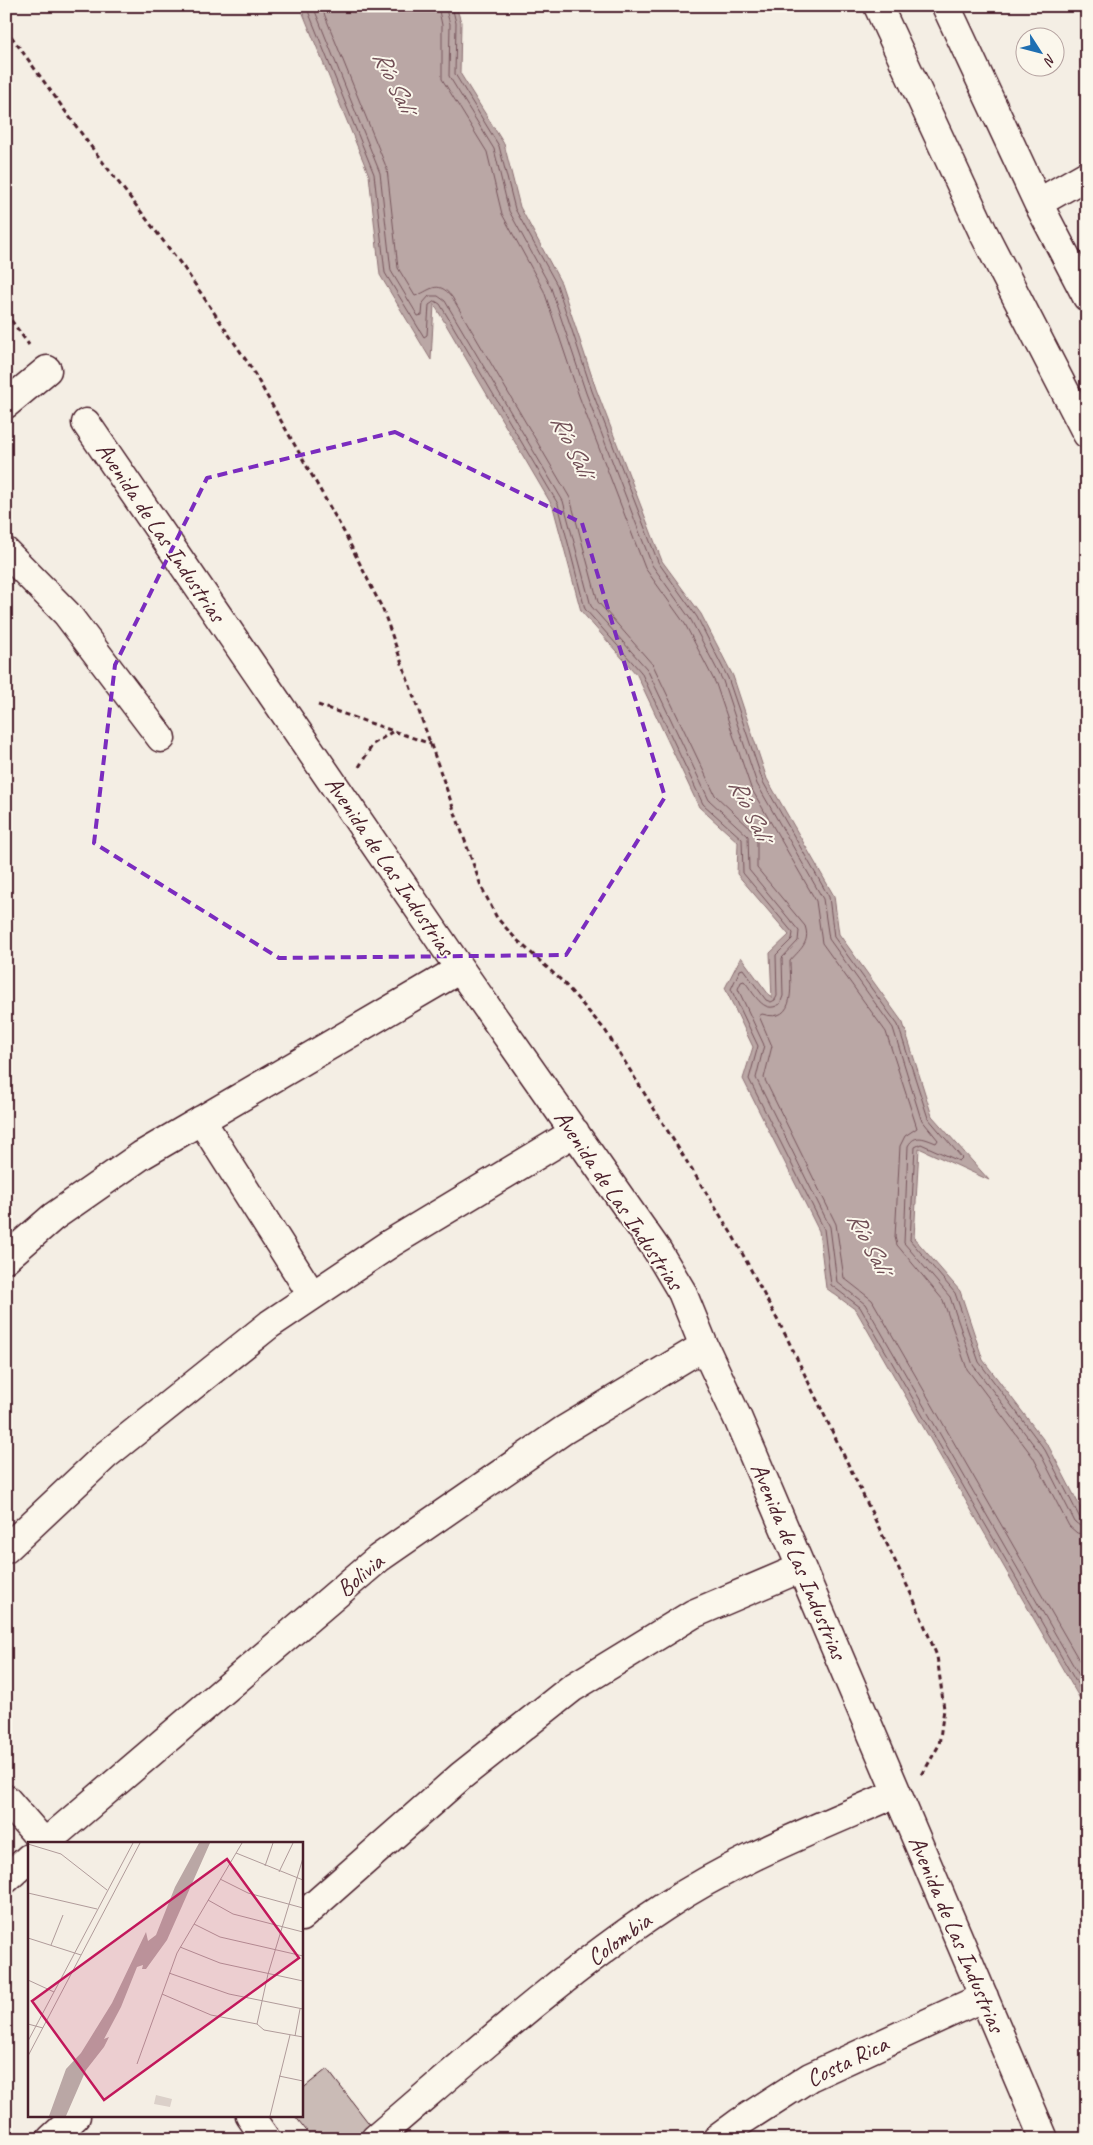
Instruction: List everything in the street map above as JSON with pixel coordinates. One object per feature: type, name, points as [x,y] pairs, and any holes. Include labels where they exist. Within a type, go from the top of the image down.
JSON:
[{"type":"street","points":[[878,6],[983,232],[1087,434]]},
{"type":"street","points":[[946,6],[1038,203],[1087,297]]},
{"type":"street","points":[[1038,203],[1087,176]]},
{"type":"street","points":[[6,404],[48,370]]},
{"type":"street","name":"Avenida de Las Industrias","points":[[86,423],[460,969],[658,1250],[682,1292],[704,1346],[738,1418],[1044,2139]]},
{"type":"street","points":[[6,552],[67,614],[161,738]]},
{"type":"street","points":[[6,1258],[53,1217],[142,1155],[460,969]]},
{"type":"street","points":[[201,1120],[312,1295]]},
{"type":"street","points":[[6,1549],[106,1454],[270,1324],[391,1243],[575,1132]]},
{"type":"street","name":"Bolivia","points":[[47,1842],[379,1558],[564,1430],[704,1346]]},
{"type":"street","points":[[302,1916],[460,1776],[572,1688],[693,1614],[802,1568]]},
{"type":"street","name":"Colombia","points":[[376,2139],[569,1975],[664,1906],[751,1856],[897,1793]]},
{"type":"street","points":[[6,1798],[43,1842]]},
{"type":"street","points":[[6,1878],[28,1859]]},
{"type":"street","name":"Costa Rica","points":[[717,2139],[810,2077],[984,1997]]},
{"type":"street","points":[[51,2139],[74,2118]]},
{"type":"street","points":[[251,2118],[266,2139]]},
{"type":"path","points":[[6,30],[89,144],[184,268],[250,366],[344,532],[384,610],[481,886],[497,918],[516,939],[563,982],[606,1030],[733,1236],[786,1336],[914,1600],[937,1656],[944,1709],[939,1745],[924,1773],[897,1793]]},
{"type":"path","points":[[316,705],[431,744]]},
{"type":"path","points":[[345,801],[362,759],[373,744],[392,732]]},
{"type":"highlighted area","points":[[395,432],[582,523],[665,797],[566,955],[279,958],[94,843],[115,665],[207,478]]},
{"type":"water","name":"Río Salí","points":[[300,6],[456,6],[461,22],[460,73],[504,144],[520,207],[561,283],[596,389],[662,561],[701,614],[733,676],[767,779],[834,896],[839,934],[903,1023],[932,1116],[989,1180],[919,1148],[914,1238],[960,1291],[983,1360],[1049,1447],[1087,1520],[1087,1711],[856,1310],[826,1288],[819,1231],[743,1079],[753,1047],[725,988],[741,957],[772,999],[770,953],[789,935],[737,874],[738,842],[699,807],[637,675],[581,611],[553,507],[434,304],[431,360],[380,275],[369,175]]},
{"type":"building","points":[[327,2069],[374,2130],[363,2139],[313,2139],[297,2118],[302,2118],[302,2089]]}]
